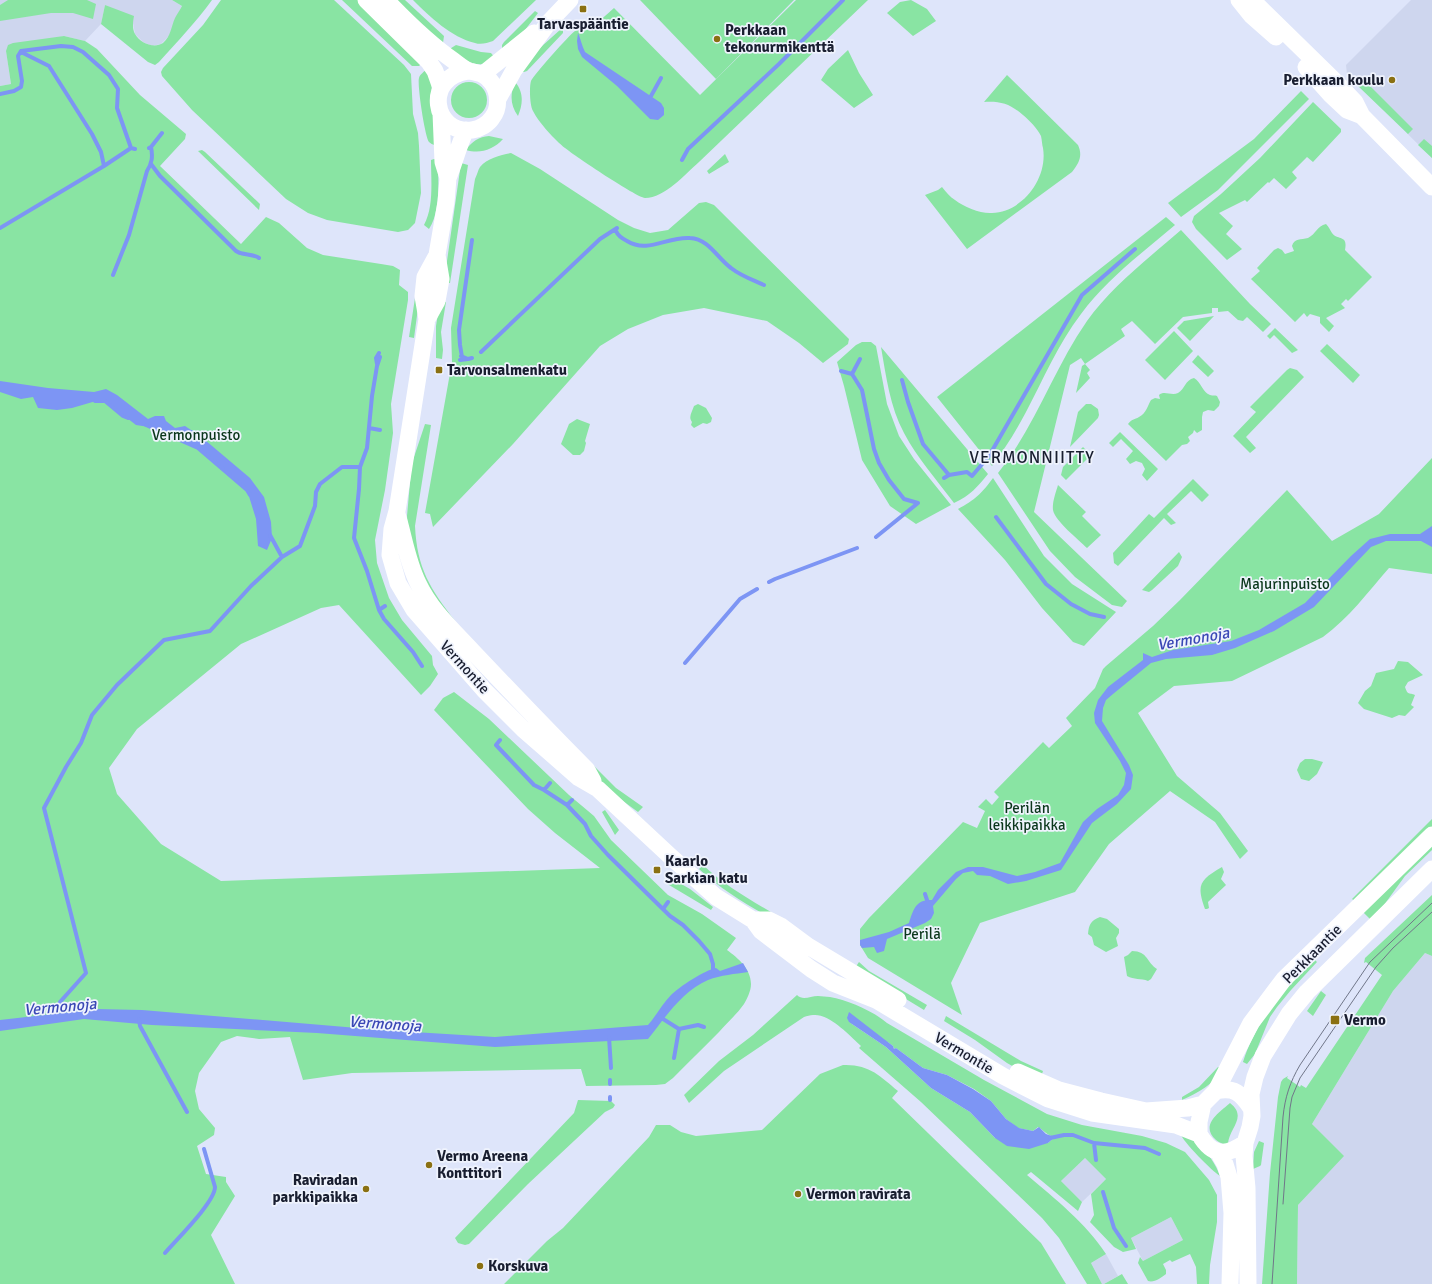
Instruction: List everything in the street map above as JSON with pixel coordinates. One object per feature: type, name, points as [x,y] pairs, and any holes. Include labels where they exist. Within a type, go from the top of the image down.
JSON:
[{"type":"main road","points":[[366,0],[429,62],[435,71],[441,88]]},
{"type":"main road","points":[[386,0],[420,35],[493,85],[498,99]]},
{"type":"main road","points":[[549,22],[475,72],[460,72],[452,75],[445,81],[441,88],[438,100],[441,113],[445,120],[458,129],[466,130],[481,127],[488,123],[496,111],[498,99],[514,70],[549,22],[570,0]]},
{"type":"main road","points":[[1239,0],[1251,15],[1269,30],[1347,110],[1362,116]]},
{"type":"main road","points":[[1252,0],[1340,86],[1355,102],[1362,116],[1432,187]]},
{"type":"main road","name":"Vermontie","points":[[441,113],[443,162],[448,178]]},
{"type":"main road","name":"Vermontie","points":[[466,130],[459,145],[454,164],[448,178],[446,202],[437,255],[441,279],[437,301],[427,319],[397,511],[410,567],[429,602],[456,634],[497,678],[587,770],[598,789],[716,897],[754,920],[761,931],[811,969],[833,983],[876,1000],[1003,1076],[1048,1100],[1092,1114],[1176,1125],[1199,1134]]},
{"type":"main road","name":"Perkkaantie","points":[[1216,1091],[1251,1023],[1284,979],[1432,835]]},
{"type":"main road","name":"Perkkaantie","points":[[1251,1108],[1252,1089],[1263,1056],[1289,1014],[1325,973],[1432,869]]},
{"type":"main road","name":"Vermontie","points":[[754,920],[769,920],[842,967],[1022,1074],[1051,1087],[1101,1101],[1146,1111],[1188,1108],[1203,1104]]},
{"type":"main road","points":[[1230,1284],[1232,1213],[1229,1177],[1225,1164],[1218,1152],[1209,1146],[1199,1134],[1199,1122],[1203,1104],[1216,1091],[1226,1089],[1234,1091],[1245,1100],[1251,1108],[1252,1116],[1245,1143],[1248,1284]]},
{"type":"main road","points":[[1218,1152],[1226,1153],[1235,1150],[1245,1143]]},
{"type":"shaded area","points":[[0,0],[172,0],[182,6],[175,19],[170,35],[161,44],[152,46],[143,42],[135,34],[133,23],[105,5],[101,24],[85,41],[64,36],[6,51],[11,84],[0,86]]},
{"type":"shaded area","name":"Perkkaan koulu","points":[[1411,0],[1432,0],[1432,158],[1347,74],[1346,65]]},
{"type":"shaded area","points":[[1425,953],[1432,956],[1432,1284],[1297,1284],[1298,1205],[1343,1156],[1312,1124],[1393,991]]},
{"type":"shaded area","points":[[1085,1158],[1106,1179],[1082,1202],[1061,1181]]},
{"type":"shaded area","points":[[1171,1217],[1183,1240],[1143,1261],[1131,1238]]},
{"type":"shaded area","points":[[1106,1254],[1118,1276],[1102,1284],[1091,1263]]},
{"type":"green space","points":[[8,0],[87,0],[96,4],[93,19],[73,13],[51,13],[0,21],[0,5]]},
{"type":"green space","points":[[172,0],[212,0],[186,32],[155,65],[148,62],[101,24],[105,5],[134,16],[133,30],[137,37],[148,44],[159,45],[168,37],[175,18],[182,6]]},
{"type":"green space","points":[[221,0],[334,0],[404,65],[411,74],[413,114],[418,133],[421,193],[415,223],[408,230],[398,232],[327,220],[308,213],[286,199],[192,110],[162,76],[161,72],[163,68],[203,25]]},
{"type":"green space","points":[[342,0],[358,0],[422,63],[419,66],[412,66]]},
{"type":"green space","points":[[392,0],[405,0],[444,36],[443,43]]},
{"type":"green space","points":[[413,0],[536,0],[493,41],[480,44],[466,40],[441,26]]},
{"type":"green space","name":"Perkkaan tekonurmikenttä","points":[[640,0],[794,0],[716,79]]},
{"type":"green space","points":[[796,0],[868,0],[699,162],[667,190],[660,194],[645,198],[639,196],[592,167],[557,141],[539,121],[532,109],[530,84],[538,72],[575,31],[590,27],[614,8],[700,95]]},
{"type":"green space","points":[[911,0],[927,9],[936,21],[913,36],[887,13],[900,2]]},
{"type":"green space","points":[[535,11],[538,13],[525,30],[502,50],[502,45],[504,42]]},
{"type":"green space","points":[[561,29],[563,30],[563,33],[527,71],[521,72],[532,55]]},
{"type":"green space","name":"Vermonpuisto","points":[[64,36],[85,41],[97,49],[140,95],[186,134],[185,139],[160,166],[241,244],[266,217],[279,223],[307,248],[323,255],[393,266],[400,270],[399,285],[408,292],[408,300],[391,404],[393,433],[385,490],[375,540],[377,563],[389,598],[402,620],[432,656],[433,665],[438,674],[430,686],[421,695],[339,605],[321,608],[241,644],[137,729],[109,768],[117,794],[161,844],[221,881],[600,868],[555,833],[528,809],[434,710],[443,698],[454,692],[489,719],[569,795],[594,816],[611,840],[668,895],[702,914],[736,938],[727,950],[743,964],[749,973],[751,984],[750,992],[744,1004],[735,1015],[673,1078],[665,1084],[656,1085],[586,1086],[581,1069],[352,1073],[303,1080],[290,1037],[259,1039],[237,1036],[221,1042],[199,1073],[195,1091],[199,1109],[215,1128],[214,1135],[197,1146],[206,1174],[226,1177],[226,1182],[235,1196],[211,1235],[235,1284],[0,1284],[0,86],[11,84],[6,51],[8,45]]},
{"type":"green space","points":[[456,45],[481,52],[491,53],[496,59],[483,64],[471,63],[448,50]]},
{"type":"green space","points":[[848,50],[859,73],[873,95],[854,108],[821,80],[828,69]]},
{"type":"green space","points":[[427,69],[432,80],[431,108],[434,117],[438,145],[432,144],[427,138],[422,111],[419,78]]},
{"type":"green space","points":[[1007,75],[1078,145],[1080,159],[1072,172],[967,249],[925,195],[942,187],[953,199],[973,210],[988,213],[1003,211],[1014,207],[1023,200],[1031,191],[1042,171],[1044,159],[1041,136],[1031,122],[1014,108],[995,102],[984,102]]},
{"type":"green space","points":[[1364,80],[1413,129],[1408,134],[1358,86]]},
{"type":"green space","points":[[469,82],[482,87],[487,100],[482,113],[469,118],[456,113],[451,100],[456,87]]},
{"type":"green space","points":[[515,82],[520,90],[522,98],[518,116],[512,104],[512,91]]},
{"type":"green space","points":[[1301,91],[1309,99],[1218,190],[1181,217],[1168,203],[1254,139]]},
{"type":"green space","points":[[1313,102],[1341,129],[1341,132],[1313,162],[1307,157],[1292,172],[1297,178],[1286,189],[1274,178],[1247,202],[1245,200],[1219,213],[1233,226],[1226,234],[1242,249],[1227,260],[1196,229],[1192,222],[1194,216],[1221,194],[1260,158]]},
{"type":"green space","points":[[489,136],[503,139],[495,146],[486,150],[476,152],[466,150],[476,140]]},
{"type":"green space","points":[[1424,139],[1432,146],[1432,158],[1418,145]]},
{"type":"green space","points":[[202,150],[260,204],[259,210],[198,151]]},
{"type":"green space","points":[[511,153],[540,169],[618,220],[634,228],[650,233],[668,230],[699,203],[706,202],[714,205],[849,339],[848,344],[823,363],[799,343],[767,321],[704,308],[663,315],[628,329],[600,346],[513,444],[433,527],[430,514],[425,513],[452,362],[451,328],[475,179],[480,167],[486,161]]},
{"type":"green space","points":[[725,154],[729,162],[709,174],[707,171]]},
{"type":"green space","points":[[431,160],[438,160],[438,196],[433,221],[429,229],[424,225],[431,202]]},
{"type":"green space","points":[[461,163],[468,165],[450,283],[444,282]]},
{"type":"green space","points":[[1166,217],[1175,225],[1113,278],[1081,314],[1065,337],[1018,426],[992,466],[937,397]]},
{"type":"green space","points":[[1326,224],[1334,235],[1344,240],[1346,245],[1345,250],[1372,277],[1348,301],[1346,299],[1341,304],[1345,308],[1326,318],[1334,326],[1329,332],[1320,323],[1320,317],[1310,314],[1307,317],[1304,313],[1295,322],[1251,279],[1260,271],[1257,268],[1274,250],[1278,248],[1285,254],[1294,251],[1292,246],[1294,242],[1308,238],[1321,226]]},
{"type":"green space","points":[[1181,230],[1250,304],[1271,324],[1263,332],[1247,317],[1243,321],[1238,320],[1228,311],[1218,312],[1218,308],[1212,308],[1212,313],[1183,317],[1155,344],[1132,321],[1121,329],[1125,336],[1085,364],[1081,358],[1070,365],[1034,512],[1127,601],[1122,607],[1112,605],[1075,577],[1050,551],[998,473],[1023,437],[1064,359],[1087,321],[1107,296],[1119,284]]},
{"type":"green space","points":[[415,298],[418,308],[414,338],[409,337]]},
{"type":"green space","points":[[440,301],[446,302],[441,332],[443,350],[442,359],[436,358],[436,326]]},
{"type":"green space","points":[[1214,316],[1190,341],[1177,328],[1184,321]]},
{"type":"green space","points":[[1275,328],[1298,350],[1292,353],[1274,335],[1270,339],[1267,336]]},
{"type":"green space","points":[[1174,331],[1193,351],[1165,380],[1145,360]]},
{"type":"green space","points":[[862,342],[871,342],[876,346],[887,404],[899,436],[914,459],[951,505],[916,524],[890,506],[862,460],[837,362],[856,345]]},
{"type":"green space","points":[[1327,344],[1360,375],[1353,383],[1320,351]]},
{"type":"green space","points":[[881,347],[988,474],[969,494],[954,503],[915,451],[899,423],[889,391]]},
{"type":"green space","points":[[1198,355],[1214,371],[1208,377],[1192,362]]},
{"type":"green space","points":[[1085,364],[1090,370],[1087,373],[1090,378],[1076,393],[1082,366]]},
{"type":"green space","points":[[1290,368],[1297,370],[1304,377],[1246,437],[1256,448],[1250,453],[1233,436],[1256,412],[1250,407]]},
{"type":"green space","points":[[1194,378],[1208,394],[1217,396],[1220,402],[1219,406],[1214,411],[1208,410],[1203,412],[1202,430],[1197,433],[1194,430],[1188,437],[1190,441],[1187,444],[1182,445],[1166,461],[1128,424],[1143,414],[1151,400],[1155,398],[1160,399],[1159,395],[1163,393],[1178,393],[1191,379]]},
{"type":"green space","points":[[698,404],[706,408],[712,418],[711,422],[707,424],[703,423],[694,428],[691,425],[692,422],[690,416],[694,406]]},
{"type":"green space","points":[[1086,404],[1091,404],[1098,409],[1098,418],[1070,447],[1078,412]]},
{"type":"green space","points":[[577,419],[590,424],[584,451],[580,455],[573,455],[561,444],[569,424]]},
{"type":"green space","points":[[425,424],[431,425],[415,526],[416,541],[426,577],[439,599],[456,622],[427,590],[408,534],[407,516],[411,471],[413,460]]},
{"type":"green space","points":[[1120,432],[1158,469],[1147,481],[1142,475],[1145,469],[1142,463],[1136,461],[1130,464],[1126,459],[1133,451],[1121,439],[1113,447],[1109,443]]},
{"type":"green space","points":[[1083,447],[1091,455],[1066,480],[1061,475],[1063,467]]},
{"type":"green space","points":[[1432,458],[1432,574],[1389,568],[1350,613],[1323,637],[1232,681],[1174,686],[1138,713],[1177,776],[1220,813],[1248,851],[1240,859],[1215,822],[1170,791],[1109,844],[1075,892],[980,923],[951,983],[962,1015],[868,958],[860,945],[860,929],[869,918],[963,822],[977,828],[985,811],[978,807],[986,799],[992,805],[999,797],[994,792],[1043,742],[1049,748],[1072,726],[1066,718],[1095,688],[1103,669],[1153,626],[1180,600],[1287,490],[1332,541],[1379,514]]},
{"type":"green space","points":[[993,478],[1044,556],[1072,584],[1116,612],[1084,646],[1073,642],[1042,608],[1005,560],[958,509],[978,496]]},
{"type":"green space","points":[[1193,479],[1209,495],[1202,502],[1191,491],[1167,514],[1176,523],[1171,525],[1164,518],[1118,566],[1114,563],[1113,553],[1149,514],[1154,518]]},
{"type":"green space","points":[[1058,485],[1086,512],[1082,516],[1101,535],[1087,548],[1063,525],[1053,510],[1054,497]]},
{"type":"green space","points":[[1179,552],[1182,557],[1178,566],[1149,592],[1142,590]]},
{"type":"green space","points":[[1398,661],[1408,662],[1423,675],[1408,682],[1405,687],[1408,693],[1415,695],[1411,705],[1414,707],[1405,716],[1399,715],[1392,718],[1364,709],[1358,703],[1365,691],[1371,686],[1376,673],[1394,669]]},
{"type":"green space","points":[[1305,759],[1323,762],[1317,774],[1309,781],[1301,779],[1297,770],[1300,763]]},
{"type":"green space","points":[[592,764],[616,788],[643,807],[638,812],[616,796],[588,768]]},
{"type":"green space","points":[[605,810],[619,830],[615,835],[602,812]]},
{"type":"green space","points":[[1432,819],[1432,827],[1356,902],[1352,899]]},
{"type":"green space","points":[[1432,845],[1432,850],[1405,876],[1384,905],[1370,919],[1363,912]]},
{"type":"green space","points":[[703,865],[728,885],[774,914],[771,918],[734,896],[699,869]]},
{"type":"green space","points":[[1222,867],[1224,872],[1221,879],[1226,885],[1208,902],[1209,908],[1205,909],[1201,894],[1202,884],[1205,879]]},
{"type":"green space","points":[[669,877],[690,889],[713,907],[711,910],[664,882]]},
{"type":"green space","points":[[1432,895],[1432,956],[1425,953],[1393,991],[1312,1124],[1344,1156],[1298,1205],[1297,1284],[1262,1284],[1270,1173],[1281,1082],[1288,1076],[1287,1078],[1300,1087],[1301,1085],[1306,1088],[1382,975],[1366,962],[1364,963],[1365,958]]},
{"type":"green space","points":[[1100,917],[1107,919],[1119,929],[1119,933],[1116,938],[1118,946],[1106,952],[1094,945],[1092,937],[1088,934],[1091,924],[1094,920]]},
{"type":"green space","points":[[1132,951],[1144,955],[1157,969],[1148,981],[1127,976],[1124,957]]},
{"type":"green space","points":[[1314,959],[1317,962],[1291,990],[1270,1017],[1255,1054],[1247,1064],[1243,1062],[1248,1047],[1263,1020],[1292,982]]},
{"type":"green space","points":[[859,962],[869,971],[927,1005],[924,1010],[855,968]]},
{"type":"green space","points":[[1321,991],[1326,995],[1313,1016],[1307,1011]]},
{"type":"green space","points":[[797,995],[802,998],[818,996],[837,998],[868,1010],[887,1023],[984,1080],[1047,1114],[1082,1125],[1142,1136],[1166,1143],[1185,1152],[1209,1180],[1217,1195],[1217,1222],[1210,1265],[1209,1284],[1197,1284],[1196,1267],[1190,1254],[1172,1262],[1170,1260],[1163,1264],[1166,1274],[1155,1281],[1148,1281],[1138,1263],[1140,1257],[1143,1261],[1183,1240],[1171,1217],[1131,1238],[1136,1249],[1123,1252],[1114,1247],[1090,1222],[1094,1215],[1091,1194],[1106,1179],[1085,1158],[1061,1181],[1082,1202],[1078,1211],[1031,1172],[1027,1175],[1080,1222],[1106,1254],[1091,1263],[1102,1284],[1087,1284],[1059,1238],[1042,1218],[921,1102],[859,1048],[861,1046],[839,1026],[819,1015],[804,1017],[724,1071],[689,1103],[684,1095],[719,1061],[753,1035]],"holes":[[[849,1022],[889,1043],[894,1049],[896,1048],[923,1068],[947,1075],[974,1089],[991,1101],[1006,1119],[1018,1128],[1033,1131],[1038,1127],[1055,1137],[1048,1143],[995,1138],[970,1112],[931,1088],[886,1047]]]},
{"type":"green space","points":[[946,1016],[1021,1061],[1043,1071],[1041,1077],[1023,1072],[1007,1063],[975,1040],[944,1021]]},
{"type":"green space","name":"Vermon ravirata","points":[[843,1065],[852,1065],[874,1072],[898,1091],[892,1098],[1041,1243],[1066,1284],[504,1284],[547,1241],[563,1228],[649,1137],[656,1125],[670,1125],[681,1132],[696,1136],[762,1130],[820,1074]]},
{"type":"green space","points":[[1218,1067],[1223,1069],[1210,1084],[1182,1100],[1182,1097],[1199,1087]]},
{"type":"green space","points":[[578,1100],[611,1101],[615,1105],[613,1108],[605,1112],[528,1184],[469,1244],[465,1245],[458,1243],[455,1238],[574,1113]]},
{"type":"green space","points":[[1230,1103],[1235,1108],[1238,1118],[1229,1138],[1228,1144],[1225,1144],[1220,1143],[1211,1134],[1210,1124],[1213,1119]]},
{"type":"green space","points":[[1180,1133],[1193,1140],[1204,1150],[1214,1163],[1220,1176],[1198,1156],[1186,1143]]},
{"type":"green space","points":[[1259,1141],[1264,1143],[1261,1165],[1253,1169],[1254,1152]]},
{"type":"green space","points":[[1122,1274],[1128,1284],[1104,1284]]},
{"type":"water","points":[[578,33],[585,52],[661,103],[664,108],[664,115],[658,120],[650,119],[617,86],[582,57],[578,49]]},
{"type":"water","points":[[0,381],[48,388],[94,392],[106,389],[117,395],[148,419],[155,416],[164,416],[166,421],[175,428],[185,426],[191,430],[202,433],[205,440],[250,478],[264,497],[271,522],[272,538],[267,550],[258,546],[256,519],[247,490],[198,448],[149,427],[136,425],[105,401],[96,401],[72,408],[57,410],[38,408],[33,397],[21,399],[0,392]]},
{"type":"water","points":[[1432,526],[1432,547],[1421,541],[1386,541],[1371,547],[1314,607],[1274,631],[1235,648],[1212,655],[1166,659],[1151,663],[1106,700],[1103,708],[1102,721],[1129,765],[1133,775],[1131,789],[1117,804],[1092,823],[1061,870],[1026,881],[1008,884],[990,876],[977,875],[973,871],[963,873],[933,906],[934,913],[931,919],[887,939],[884,951],[877,953],[874,947],[862,948],[860,945],[860,940],[889,932],[909,923],[916,906],[922,901],[932,900],[938,890],[956,872],[968,867],[983,867],[1017,876],[1035,872],[1060,863],[1083,822],[1097,809],[1118,795],[1124,785],[1126,773],[1120,761],[1095,723],[1094,713],[1098,700],[1108,687],[1143,660],[1143,653],[1152,657],[1173,650],[1231,641],[1259,630],[1305,603],[1351,556],[1370,539],[1390,534],[1420,534]]},
{"type":"water","points":[[743,963],[748,972],[713,978],[690,991],[668,1014],[648,1039],[495,1047],[317,1033],[152,1025],[84,1019],[0,1031],[0,1020],[96,1009],[142,1010],[381,1030],[495,1037],[648,1025],[668,999],[686,983],[711,969],[716,968],[720,971]]},
{"type":"water","points":[[849,1012],[893,1046],[894,1049],[896,1048],[923,1068],[947,1075],[991,1101],[1006,1119],[1019,1128],[1033,1131],[1039,1127],[1046,1134],[1055,1137],[1048,1143],[1029,1149],[1007,1146],[995,1138],[970,1112],[931,1088],[886,1047],[849,1022],[847,1018]]},
{"type":"waterway","points":[[682,160],[688,149],[779,64],[843,0]]},
{"type":"waterway","points":[[0,94],[14,91],[21,87],[22,81],[18,56],[21,51],[61,46],[73,47],[83,52],[109,75],[118,89],[117,108],[131,148]]},
{"type":"waterway","points":[[21,52],[49,66],[92,134],[101,152],[104,166]]},
{"type":"waterway","points":[[651,96],[661,78]]},
{"type":"waterway","points":[[149,148],[162,133]]},
{"type":"waterway","points":[[113,275],[129,235],[147,171],[151,163],[151,147]]},
{"type":"waterway","points":[[0,228],[104,166],[131,148],[135,149]]},
{"type":"waterway","points":[[151,164],[160,176],[236,251],[259,258]]},
{"type":"waterway","points":[[481,352],[600,239],[617,228]]},
{"type":"waterway","points":[[616,231],[619,236],[625,240],[635,245],[643,246],[674,239],[697,239],[708,245],[726,264],[735,271],[764,285]]},
{"type":"waterway","points":[[462,357],[459,330],[472,240]]},
{"type":"waterway","points":[[944,478],[949,475],[967,472],[972,476],[989,456],[1082,295],[1135,249]]},
{"type":"waterway","points":[[377,364],[376,358],[379,353]]},
{"type":"waterway","points":[[461,356],[468,359],[472,358]]},
{"type":"waterway","points":[[380,357],[372,396],[367,448],[360,467],[354,538],[367,571],[379,610],[384,619],[413,652],[422,666]]},
{"type":"waterway","points":[[460,360],[468,359]]},
{"type":"waterway","points":[[852,374],[860,359]]},
{"type":"waterway","points":[[841,371],[852,374],[862,390],[874,449],[879,463],[889,480],[904,499],[918,503]]},
{"type":"waterway","points":[[902,380],[923,444],[949,475]]},
{"type":"waterway","points":[[95,401],[105,401],[123,416],[128,418]]},
{"type":"waterway","points":[[146,425],[198,448],[247,490],[250,495]]},
{"type":"waterway","points":[[369,428],[380,430]]},
{"type":"waterway","name":"Vermonoja","points":[[55,1016],[60,1002],[86,973],[44,808],[81,743],[92,715],[117,685],[164,640],[210,631],[251,586],[282,557],[300,546],[315,506],[316,492],[320,484],[342,467],[360,467]]},
{"type":"waterway","points":[[876,537],[918,503]]},
{"type":"waterway","points":[[996,517],[1046,584],[1071,604],[1090,614],[1104,617]]},
{"type":"waterway","points":[[270,535],[282,557]]},
{"type":"waterway","points":[[769,582],[857,548]]},
{"type":"waterway","points":[[685,663],[740,599],[757,589]]},
{"type":"waterway","points":[[379,610],[385,606]]},
{"type":"waterway","points":[[500,740],[496,745],[534,785],[567,805],[585,824],[591,836],[608,855],[670,916],[683,925],[699,941],[710,954],[713,964],[713,972]]},
{"type":"waterway","points":[[544,790],[550,783]]},
{"type":"waterway","points":[[567,805],[572,800]]},
{"type":"waterway","points":[[925,894],[927,900]]},
{"type":"waterway","points":[[663,909],[668,902]]},
{"type":"waterway","points":[[660,1017],[679,1029],[698,1025],[704,1027]]},
{"type":"waterway","points":[[139,1019],[140,1026],[187,1112]]},
{"type":"waterway","points":[[674,1058],[679,1029]]},
{"type":"waterway","points":[[609,1037],[611,1068]]},
{"type":"waterway","points":[[1050,1138],[1073,1135],[1094,1143],[1145,1148],[1159,1154]]},
{"type":"waterway","points":[[1094,1143],[1096,1160]]},
{"type":"waterway","points":[[165,1253],[202,1211],[213,1194],[215,1187],[204,1149]]},
{"type":"waterway","points":[[1103,1192],[1114,1228],[1126,1246]]},
{"type":"tram line","points":[[1272,1284],[1283,1117],[1285,1103],[1293,1077],[1370,962],[1432,903]]},
{"type":"tram line","points":[[1283,1204],[1290,1108],[1292,1097],[1300,1078],[1376,967],[1393,948],[1432,912]]},
{"type":"place","name":"Tarvaspääntie","points":[[583,9]]},
{"type":"place","name":"Perkkaan tekonurmikenttä","points":[[717,39]]},
{"type":"place","name":"Perkkaan koulu","points":[[1392,80]]},
{"type":"place","name":"Tarvonsalmenkatu","points":[[439,370]]},
{"type":"place","name":"Kaarlo Sarkian katu","points":[[657,870]]},
{"type":"place","name":"Vermo","points":[[1335,1020]]},
{"type":"place","name":"Vermo Areena Konttitori","points":[[429,1165]]},
{"type":"place","name":"Raviradan parkkipaikka","points":[[366,1189]]},
{"type":"place","name":"Vermon ravirata","points":[[798,1194]]},
{"type":"place","name":"Korskuva","points":[[480,1266]]},
{"type":"district","name":"VERMONNIITTY","points":[[1032,457]]},
{"type":"park label","name":"Majurinpuisto","points":[[1285,584]]},
{"type":"park label","name":"Perilän leikkipaikka","points":[[1027,816]]},
{"type":"park label","name":"Perilä","points":[[922,934]]}]
